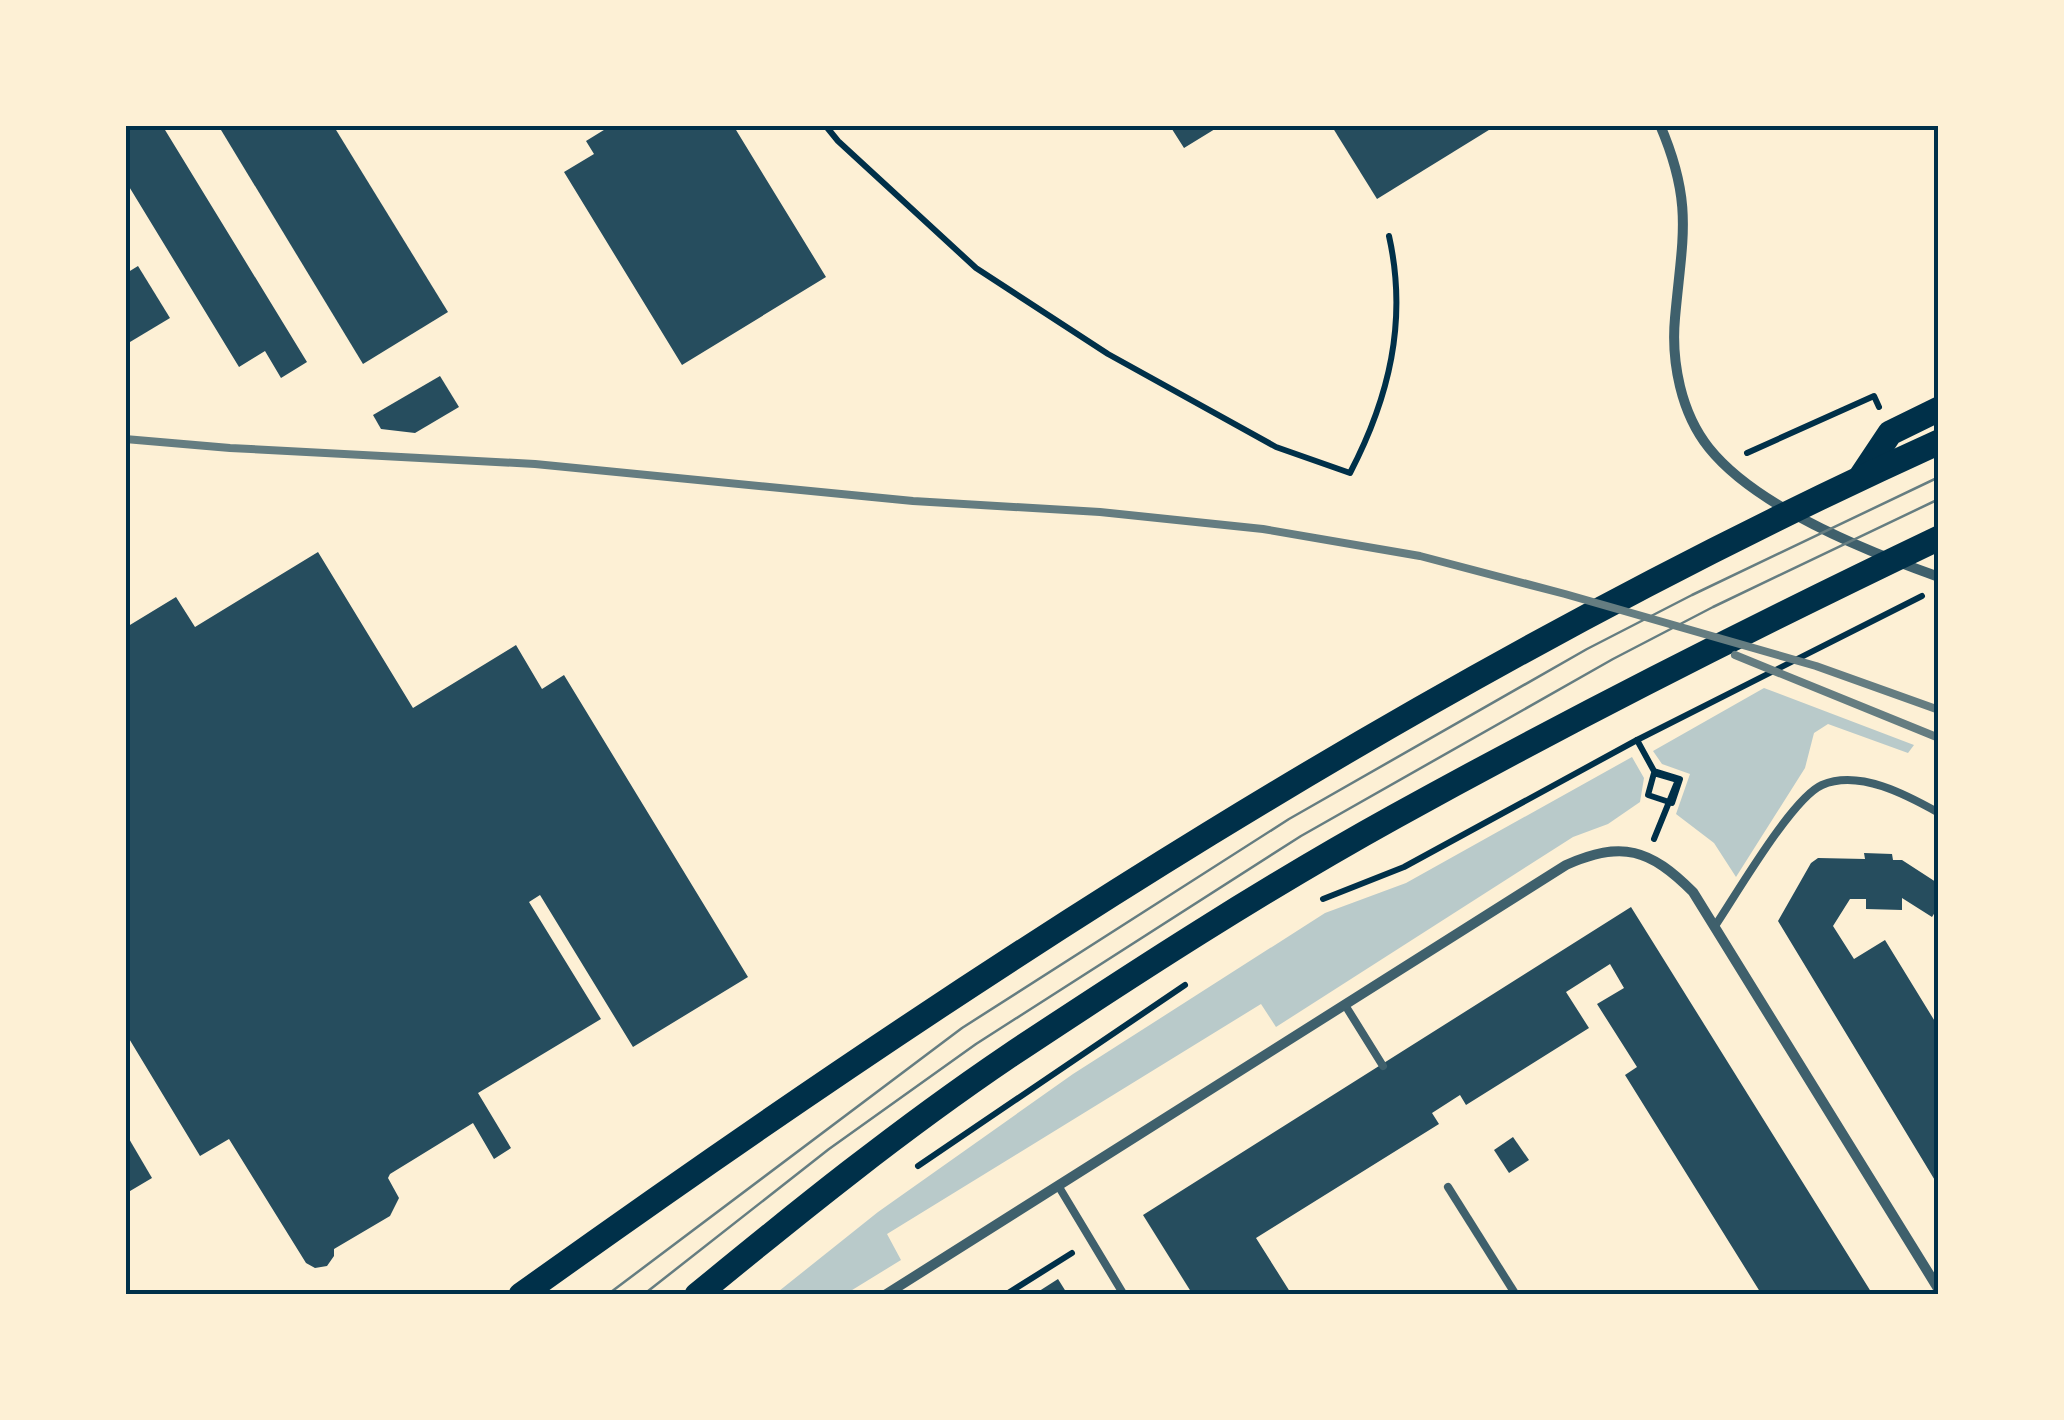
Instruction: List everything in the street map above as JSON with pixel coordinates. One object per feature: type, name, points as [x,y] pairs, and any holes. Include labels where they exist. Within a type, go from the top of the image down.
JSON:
[{"type":"main road","points":[[1861,477],[1890,434],[1939,409]]},
{"type":"main road","points":[[521,1295],[858,1060],[1312,769],[1692,559],[1939,442]]},
{"type":"main road","points":[[697,1295],[882,1148],[1040,1036],[1189,940],[1390,819],[1613,699],[1939,538]]},
{"type":"main road","points":[[553,1295],[587,1248]]},
{"type":"street","points":[[1660,125],[1672,153],[1685,216],[1674,350],[1680,386],[1694,422],[1723,464],[1754,488],[1820,528],[1939,577]]},
{"type":"street","points":[[885,1295],[1566,865],[1591,854],[1618,849],[1646,857],[1672,872],[1693,892],[1939,1290]]},
{"type":"lane","points":[[1715,926],[1799,803],[1821,785],[1847,780],[1875,785],[1939,813]]},
{"type":"lane","points":[[1345,1005],[1383,1066]]},
{"type":"lane","points":[[1059,1187],[1124,1295]]},
{"type":"lane","points":[[1448,1188],[1516,1295]]},
{"type":"path","points":[[825,125],[976,268],[1108,354],[1276,447],[1350,473],[1376,420],[1394,355],[1397,271],[1390,236]]},
{"type":"path","points":[[1723,464],[1874,396]]},
{"type":"path","points":[[1318,901],[1404,868],[1633,742],[1830,640],[1939,590]]},
{"type":"path","points":[[1633,742],[1654,771],[1680,779],[1672,803],[1648,796],[1654,773],[1678,780],[1646,857]]},
{"type":"path","points":[[915,1168],[1200,974]]},
{"type":"path","points":[[1006,1295],[1092,1241]]},
{"type":"shaded area","points":[[1764,688],[1914,745],[1908,753],[1828,724],[1814,733],[1805,768],[1736,877],[1714,843],[1676,814],[1690,774],[1662,764],[1653,751]]},
{"type":"shaded area","points":[[1632,757],[1644,778],[1640,802],[1608,824],[1573,837],[1276,1027],[1261,1004],[887,1234],[901,1260],[844,1295],[774,1295],[878,1212],[1073,1074],[1325,913],[1406,883]]},
{"type":"building","points":[[125,125],[162,125],[307,362],[281,378],[265,351],[239,367],[125,180]]},
{"type":"building","points":[[218,125],[333,125],[448,312],[363,364]]},
{"type":"building","points":[[612,125],[733,125],[826,277],[682,365],[564,172],[594,154],[586,141]]},
{"type":"building","points":[[1163,125],[1213,125],[1215,129],[1184,148],[1170,126],[1165,129]]},
{"type":"building","points":[[1331,125],[1497,125],[1377,199]]},
{"type":"building","points":[[138,266],[170,318],[125,345],[125,274]]},
{"type":"building","points":[[440,376],[459,407],[415,433],[381,429],[373,415]]},
{"type":"building","points":[[318,552],[413,708],[516,645],[542,689],[564,675],[748,977],[633,1047],[540,895],[529,902],[601,1019],[478,1093],[511,1148],[494,1159],[473,1123],[390,1174],[388,1178],[399,1198],[390,1216],[334,1249],[327,1266],[315,1268],[306,1263],[229,1139],[200,1156],[125,1032],[125,628],[176,597],[195,627]]},
{"type":"building","points":[[1864,853],[1892,854],[1893,860],[1902,860],[1939,884],[1939,906],[1932,917],[1902,898],[1902,910],[1866,909],[1866,899],[1850,899],[1833,926],[1854,959],[1885,940],[1939,1028],[1939,1187],[1778,921],[1811,863],[1818,858],[1865,859]]},
{"type":"building","points":[[1631,907],[1873,1295],[1762,1295],[1625,1075],[1637,1067],[1597,1004],[1624,988],[1610,964],[1566,992],[1589,1028],[1466,1105],[1460,1095],[1432,1113],[1439,1124],[1256,1238],[1292,1295],[1193,1295],[1143,1215]]},
{"type":"building","points":[[125,1132],[152,1178],[125,1194]]},
{"type":"building","points":[[1513,1137],[1529,1160],[1509,1173],[1494,1150]]},
{"type":"building","points":[[1058,1279],[1068,1295],[1033,1295]]},
{"type":"tram line","points":[[607,1295],[962,1028],[1289,819],[1587,649],[1939,477]]},
{"type":"tram line","points":[[643,1295],[829,1149],[976,1044],[1301,836],[1613,659],[1939,499]]},
{"type":"railway","points":[[125,439],[535,464],[913,501],[1100,512],[1263,529],[1420,556],[1565,594],[1816,666],[1939,710]]},
{"type":"railway","points":[[1735,655],[1939,738]]}]
